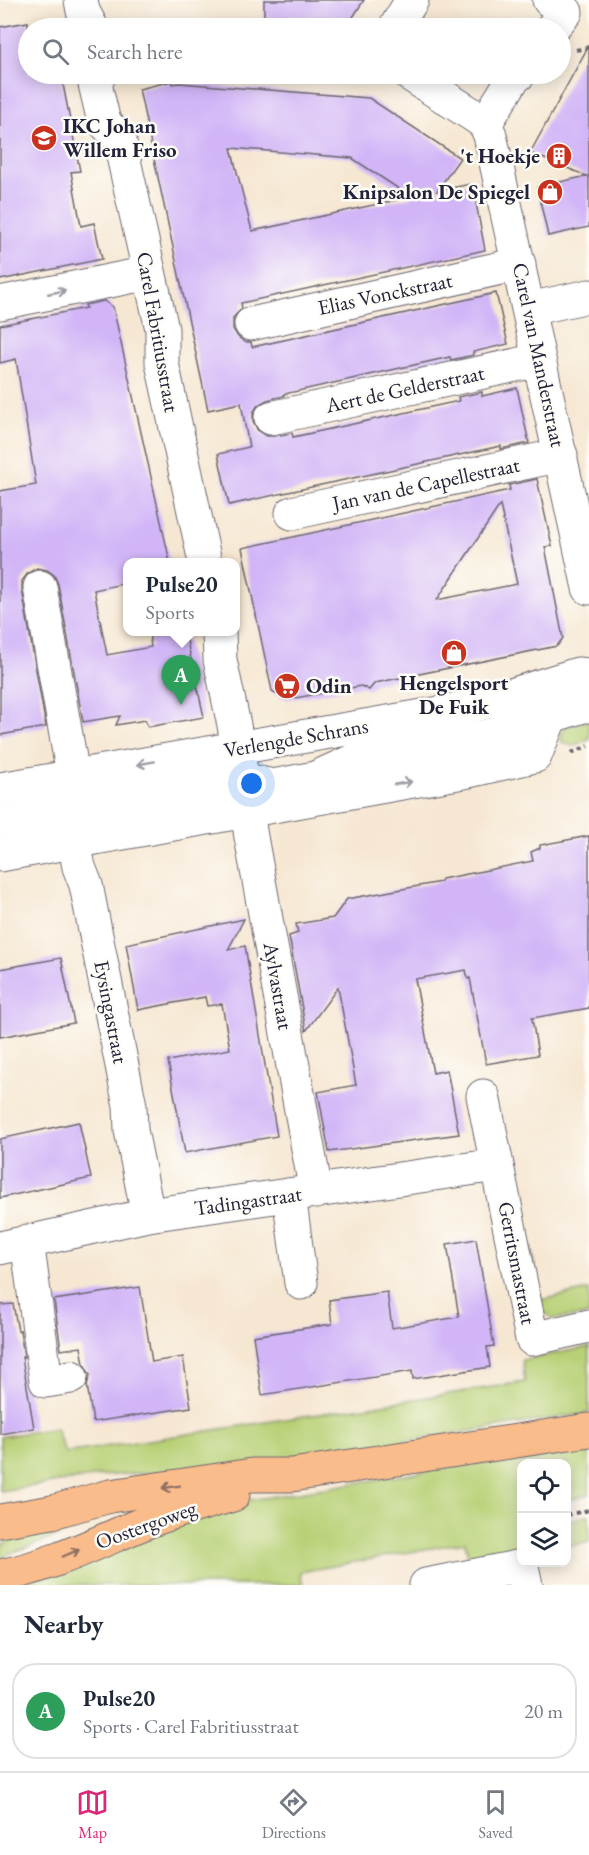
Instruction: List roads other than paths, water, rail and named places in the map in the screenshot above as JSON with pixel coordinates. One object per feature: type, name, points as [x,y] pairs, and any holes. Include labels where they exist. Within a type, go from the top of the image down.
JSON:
[{"type":"main road","name":"Oostergoweg","points":[[0,1521],[52,1512],[110,1496],[252,1474],[292,1475],[589,1430]]},
{"type":"main road","name":"Oostergoweg","points":[[0,1576],[55,1560],[152,1520],[254,1490],[292,1475]]},
{"type":"street","points":[[81,0],[87,18]]},
{"type":"street","points":[[401,18],[412,0]]},
{"type":"street","name":"Carel Fabritiusstraat","points":[[95,84],[104,122],[119,138],[162,329],[162,363],[204,558]]},
{"type":"street","points":[[424,84],[485,124],[510,84]]},
{"type":"street","name":"Carel van Manderstraat","points":[[485,124],[494,147],[589,588]]},
{"type":"street","name":"Elias Vonckstraat","points":[[250,324],[519,264]]},
{"type":"street","points":[[0,303],[149,273]]},
{"type":"street","points":[[529,309],[589,296]]},
{"type":"street","name":"Aert de Gelderstraat","points":[[271,418],[539,360]]},
{"type":"street","name":"Jan van de Capellestraat","points":[[292,513],[561,455]]},
{"type":"street","name":"Eysingastraat","points":[[40,587],[73,776],[74,842],[79,867],[86,885],[130,1106],[131,1130],[148,1215]]},
{"type":"street","points":[[219,636],[220,660],[246,795]]},
{"type":"street","name":"Verlengde Schrans","points":[[0,789],[440,713],[492,701],[578,674],[588,697],[551,716],[481,738],[354,760],[310,756],[266,763],[246,795],[74,842],[0,855]]},
{"type":"street","name":"Verlengde Schrans","points":[[0,822],[74,809],[246,795],[458,773],[535,756],[551,716]]},
{"type":"street","name":"Aylvastraat","points":[[246,795],[272,878],[303,1193],[302,1282]]},
{"type":"street","points":[[483,1096],[497,1165]]},
{"type":"street","name":"Tadingastraat","points":[[14,1245],[148,1215],[497,1165]]},
{"type":"street","name":"Gerritsmastraat","points":[[497,1165],[532,1339],[589,1326]]},
{"type":"street","points":[[14,1245],[46,1381],[71,1377]]},
{"type":"street","points":[[426,1585],[522,1566],[525,1585]]},
{"type":"place","name":"IKC Johan Willem Friso","points":[[44,138]]},
{"type":"place","name":"'t Hoekje","points":[[559,156]]},
{"type":"place","name":"Knipsalon De Spiegel","points":[[550,192]]},
{"type":"place","name":"Hengelsport De Fuik","points":[[454,653]]},
{"type":"place","name":"Odin","points":[[287,686]]},
{"type":"place","name":"Pulse20","points":[[181,705]]}]
